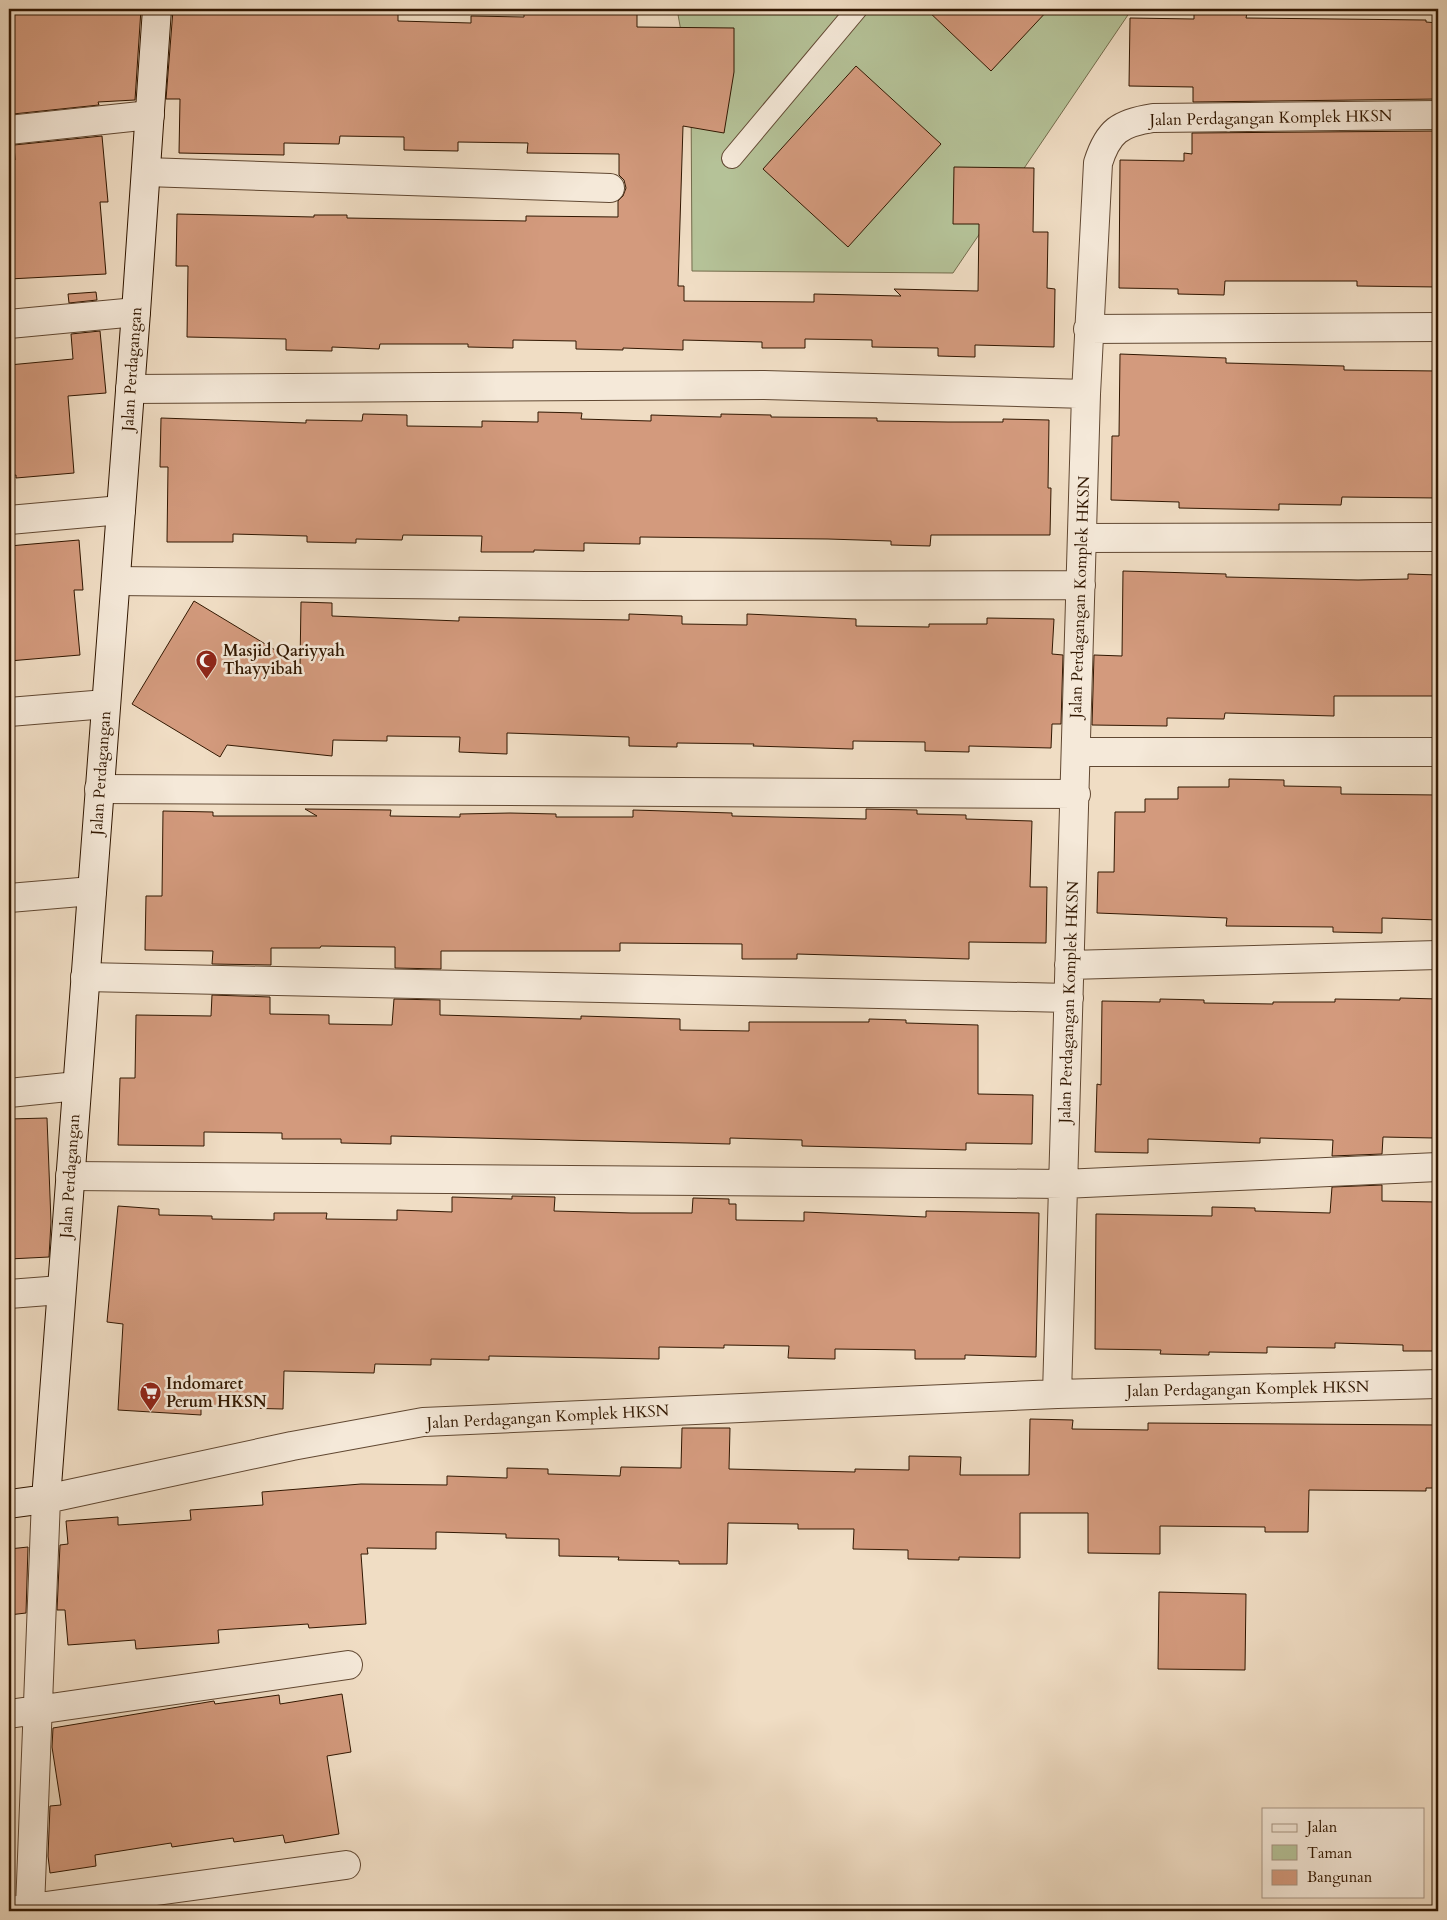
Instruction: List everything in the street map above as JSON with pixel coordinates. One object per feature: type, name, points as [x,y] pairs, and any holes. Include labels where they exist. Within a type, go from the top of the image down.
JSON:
[{"type":"street","name":"Jalan Perdagangan","points":[[20,1909],[38,1710],[46,1499],[116,581],[157,9]]},
{"type":"street","points":[[9,130],[150,115]]},
{"type":"street","name":"Jalan Perdagangan Komplek HKSN","points":[[1057,1394],[1076,794],[1088,329],[1098,164],[1104,143],[1117,129],[1137,120],[1153,118],[1438,115]]},
{"type":"street","points":[[146,172],[610,188]]},
{"type":"street","points":[[9,324],[136,312]]},
{"type":"street","points":[[1088,329],[1438,327]]},
{"type":"street","points":[[130,389],[764,385],[1086,394]]},
{"type":"street","points":[[9,520],[121,510]]},
{"type":"street","points":[[1082,538],[1438,537]]},
{"type":"street","points":[[116,581],[586,586],[1081,584]]},
{"type":"street","points":[[9,712],[106,704]]},
{"type":"street","points":[[1076,752],[1438,752]]},
{"type":"street","points":[[100,789],[1076,794]]},
{"type":"street","points":[[9,898],[92,891]]},
{"type":"street","points":[[1070,965],[1438,955]]},
{"type":"street","points":[[85,977],[1069,998]]},
{"type":"street","points":[[9,1093],[77,1086]]},
{"type":"street","points":[[70,1176],[1063,1184],[1438,1167]]},
{"type":"street","points":[[9,1294],[62,1290]]},
{"type":"street","name":"Jalan Perdagangan Komplek HKSN","points":[[46,1499],[292,1446],[423,1422],[1057,1394],[1438,1384]]},
{"type":"street","points":[[9,1504],[46,1499]]},
{"type":"street","points":[[9,1714],[348,1665]]},
{"type":"street","points":[[20,1909],[346,1865]]},
{"type":"lane","points":[[732,158],[852,11]]},
{"type":"green space","points":[[677,9],[1132,9],[953,273],[692,271],[691,87]]},
{"type":"building","points":[[9,9],[141,9],[135,100],[98,102],[99,105],[13,114]]},
{"type":"building","points":[[342,9],[398,9],[398,21],[471,23],[471,16],[524,17],[524,9],[637,11],[637,27],[734,28],[734,72],[724,133],[683,126],[678,286],[684,286],[684,301],[814,302],[814,294],[901,296],[894,289],[978,291],[979,224],[953,224],[954,167],[1034,168],[1033,232],[1048,232],[1047,288],[1055,289],[1054,347],[975,345],[975,357],[938,356],[938,348],[872,347],[872,340],[805,339],[805,348],[762,348],[762,342],[683,340],[683,350],[623,348],[623,350],[576,349],[576,341],[513,340],[513,348],[468,347],[468,344],[380,344],[379,349],[332,347],[332,351],[286,350],[286,339],[187,337],[188,266],[176,266],[177,214],[314,217],[314,215],[347,215],[347,218],[526,221],[526,216],[618,217],[618,201],[623,196],[626,188],[624,180],[619,175],[619,154],[527,153],[528,143],[458,142],[458,151],[404,150],[404,137],[340,136],[339,144],[284,143],[284,155],[179,153],[180,99],[166,99],[173,10],[342,14]]},
{"type":"building","points":[[926,9],[1049,9],[991,71]]},
{"type":"building","points":[[1194,12],[1247,13],[1246,18],[1426,20],[1426,22],[1438,23],[1438,99],[1193,102],[1193,87],[1129,86],[1130,18],[1194,19]]},
{"type":"building","points":[[856,66],[941,144],[848,247],[763,169]]},
{"type":"building","points":[[1438,131],[1438,287],[1357,286],[1357,281],[1225,281],[1224,295],[1178,294],[1178,289],[1119,288],[1120,160],[1184,161],[1184,153],[1192,154],[1192,133]]},
{"type":"building","points":[[102,136],[108,202],[100,202],[106,274],[9,279],[9,160],[15,160],[14,145]]},
{"type":"building","points":[[96,292],[97,300],[69,303],[68,294]]},
{"type":"building","points":[[100,331],[106,393],[68,396],[74,473],[16,478],[16,475],[9,476],[9,365],[73,359],[71,334]]},
{"type":"building","points":[[1120,354],[1226,358],[1226,363],[1344,366],[1344,370],[1438,371],[1438,498],[1342,497],[1341,505],[1279,504],[1279,510],[1179,508],[1179,502],[1111,500],[1112,436],[1119,436]]},
{"type":"building","points":[[538,412],[582,413],[581,419],[651,421],[651,415],[721,417],[721,414],[771,415],[771,417],[877,418],[877,421],[1003,422],[1003,419],[1049,420],[1048,488],[1051,488],[1050,535],[931,535],[930,546],[891,545],[891,541],[828,539],[640,537],[640,544],[584,543],[584,551],[534,550],[534,552],[481,552],[482,536],[403,535],[402,540],[356,539],[356,543],[307,542],[307,536],[233,534],[233,542],[167,542],[168,467],[160,467],[161,418],[306,423],[306,420],[362,421],[363,414],[407,415],[407,426],[482,427],[482,421],[538,422]]},
{"type":"building","points":[[79,540],[83,590],[74,590],[80,655],[9,661],[9,546]]},
{"type":"building","points":[[1123,571],[1226,574],[1226,577],[1358,580],[1408,579],[1408,574],[1438,575],[1438,696],[1334,696],[1334,716],[1225,713],[1224,719],[1167,718],[1167,726],[1092,725],[1094,655],[1122,656]]},
{"type":"building","points":[[194,601],[300,665],[301,602],[332,603],[332,616],[459,621],[459,617],[629,620],[629,614],[682,616],[682,624],[747,625],[747,614],[856,619],[856,626],[929,627],[929,624],[987,624],[987,618],[1054,619],[1052,654],[1063,655],[1061,724],[1052,724],[1051,748],[969,746],[969,752],[925,751],[925,742],[853,741],[853,749],[753,746],[754,744],[677,743],[677,747],[629,746],[629,737],[507,733],[507,754],[459,752],[460,737],[387,736],[387,741],[333,740],[332,756],[227,745],[220,757],[132,704]]},
{"type":"building","points":[[1229,779],[1284,780],[1284,786],[1341,787],[1341,794],[1438,795],[1438,920],[1382,918],[1382,933],[1333,932],[1333,927],[1226,926],[1227,918],[1097,913],[1098,872],[1114,872],[1115,812],[1145,812],[1145,799],[1178,799],[1178,787],[1229,787]]},
{"type":"building","points":[[305,809],[391,810],[390,816],[460,817],[460,814],[510,813],[556,814],[556,817],[633,817],[633,810],[732,813],[732,816],[866,819],[866,809],[917,810],[917,814],[966,815],[966,819],[1032,821],[1030,887],[1047,887],[1046,943],[969,942],[969,959],[797,954],[797,959],[742,959],[742,944],[620,943],[620,951],[441,951],[441,969],[395,968],[395,947],[321,946],[320,948],[271,948],[271,965],[212,964],[213,951],[145,950],[146,896],[162,896],[163,811],[213,812],[213,816],[317,816]]},
{"type":"building","points":[[212,995],[270,997],[270,1014],[329,1015],[329,1024],[392,1025],[394,999],[440,1000],[440,1015],[581,1019],[581,1016],[680,1019],[680,1030],[749,1031],[749,1022],[869,1022],[869,1019],[906,1020],[906,1023],[978,1025],[978,1094],[1033,1095],[1032,1144],[966,1143],[966,1150],[802,1146],[802,1140],[730,1138],[730,1144],[391,1136],[391,1144],[341,1143],[341,1139],[282,1139],[282,1133],[204,1132],[204,1146],[118,1145],[120,1078],[135,1078],[136,1015],[211,1016]]},
{"type":"building","points":[[1400,998],[1438,999],[1434,1138],[1383,1137],[1382,1154],[1332,1156],[1333,1140],[1260,1138],[1260,1143],[1148,1139],[1148,1153],[1095,1152],[1097,1084],[1101,1085],[1102,1001],[1160,1002],[1160,999],[1204,1000],[1204,1003],[1273,1004],[1273,1002],[1335,1002],[1335,999],[1400,1000]]},
{"type":"building","points":[[47,1118],[51,1222],[49,1257],[9,1259],[9,1119]]},
{"type":"building","points":[[1382,1185],[1382,1201],[1435,1202],[1433,1285],[1438,1285],[1438,1351],[1403,1351],[1403,1345],[1335,1343],[1335,1348],[1267,1347],[1267,1353],[1209,1352],[1209,1355],[1160,1354],[1161,1350],[1095,1349],[1096,1214],[1212,1216],[1212,1207],[1255,1208],[1255,1211],[1330,1213],[1332,1187]]},
{"type":"building","points":[[512,1196],[555,1197],[554,1211],[631,1213],[692,1213],[693,1198],[729,1199],[729,1204],[736,1204],[736,1220],[804,1221],[804,1212],[926,1217],[926,1211],[1039,1213],[1036,1357],[965,1355],[965,1359],[915,1359],[915,1350],[835,1349],[835,1359],[788,1358],[789,1346],[724,1345],[724,1348],[659,1347],[659,1359],[489,1356],[489,1360],[431,1359],[431,1365],[375,1364],[374,1373],[284,1371],[283,1409],[201,1407],[201,1415],[118,1410],[123,1324],[107,1322],[118,1206],[159,1209],[159,1215],[212,1216],[212,1219],[274,1220],[274,1213],[327,1213],[326,1219],[397,1220],[397,1210],[452,1212],[452,1197],[512,1199]]},
{"type":"building","points":[[1030,1419],[1073,1420],[1072,1429],[1148,1430],[1148,1423],[1438,1425],[1438,1488],[1426,1488],[1426,1491],[1309,1490],[1308,1532],[1265,1532],[1265,1527],[1160,1526],[1160,1554],[1088,1553],[1088,1513],[1020,1513],[1020,1558],[959,1557],[959,1560],[908,1559],[908,1550],[853,1549],[854,1529],[798,1529],[798,1524],[728,1523],[727,1564],[679,1564],[679,1561],[618,1560],[619,1557],[559,1556],[559,1539],[506,1538],[506,1534],[436,1532],[436,1549],[367,1548],[368,1554],[361,1554],[366,1624],[309,1628],[308,1624],[218,1630],[219,1643],[136,1649],[135,1640],[68,1645],[65,1610],[57,1610],[60,1545],[68,1544],[66,1521],[118,1517],[118,1525],[191,1520],[190,1510],[263,1505],[262,1492],[361,1484],[447,1485],[447,1476],[507,1478],[507,1468],[548,1469],[548,1474],[620,1476],[621,1467],[681,1468],[682,1428],[730,1428],[729,1469],[855,1472],[855,1469],[909,1470],[909,1456],[961,1457],[960,1475],[1029,1475]]},
{"type":"building","points":[[28,1547],[26,1613],[9,1615],[9,1549]]},
{"type":"building","points":[[1159,1592],[1246,1594],[1245,1670],[1158,1669]]},
{"type":"building","points":[[342,1694],[351,1752],[327,1756],[339,1834],[285,1843],[283,1835],[234,1842],[233,1838],[172,1847],[171,1843],[95,1855],[96,1866],[50,1873],[48,1856],[50,1806],[61,1805],[52,1747],[53,1728],[214,1701],[215,1704],[279,1695],[280,1704]]},
{"type":"place","name":"Masjid Qariyyah Thayyibah","points":[[207,679]]},
{"type":"place","name":"Indomaret Perum HKSN","points":[[150,1412]]}]
